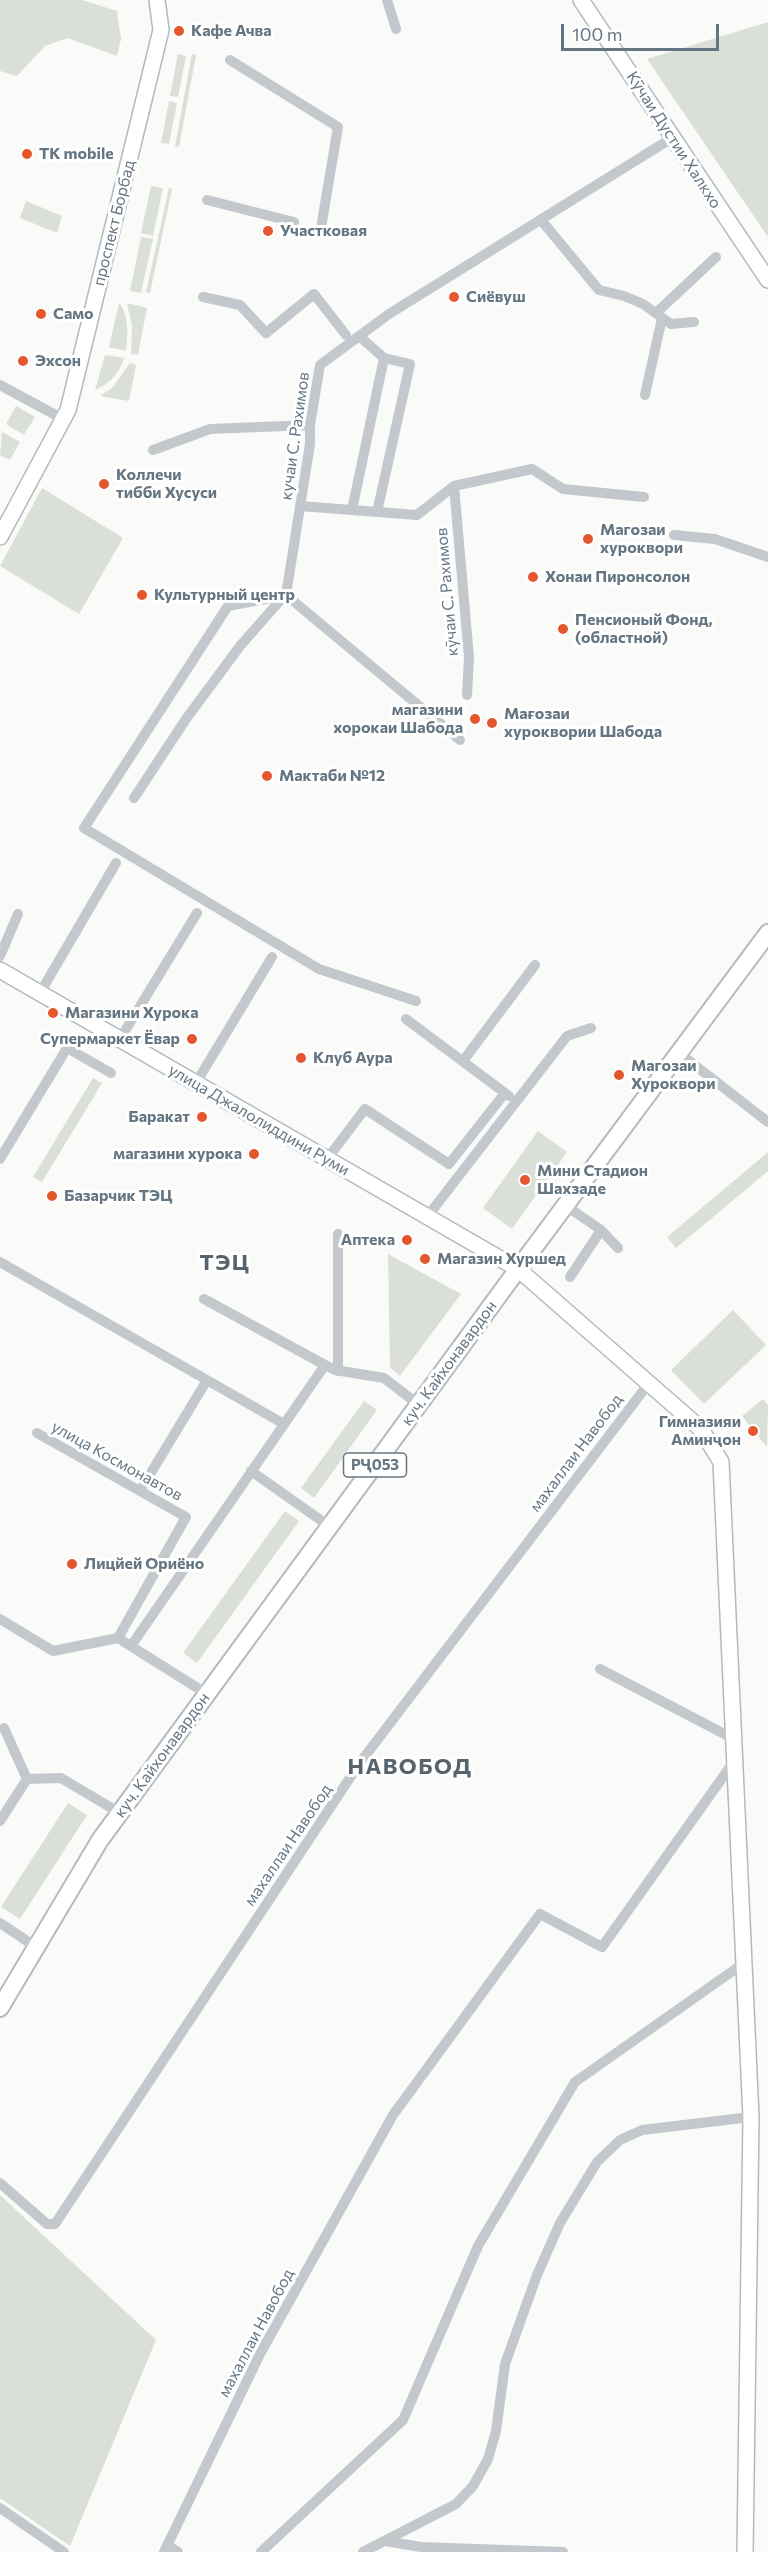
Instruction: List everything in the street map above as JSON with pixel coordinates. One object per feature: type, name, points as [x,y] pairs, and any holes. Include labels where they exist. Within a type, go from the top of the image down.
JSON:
[{"type":"main road","name":"куч. Кайхонавардон","points":[[0,2008],[100,1840],[518,1269],[768,933]]},
{"type":"street","name":"проспект Борбад","points":[[0,537],[63,419],[71,399],[161,30],[157,0]]},
{"type":"street","points":[[387,0],[396,29]]},
{"type":"street","name":"Кӯчаи Дустии Халкхо","points":[[581,0],[768,280]]},
{"type":"street","points":[[230,60],[338,127],[320,234]]},
{"type":"street","name":"кучаи С. Рахимов","points":[[286,595],[320,365],[389,314],[672,138]]},
{"type":"street","points":[[207,200],[294,222]]},
{"type":"street","points":[[541,220],[599,290],[624,296],[671,324],[694,322]]},
{"type":"street","points":[[645,395],[659,316],[716,257]]},
{"type":"street","points":[[204,297],[240,305],[266,333],[314,294],[346,335]]},
{"type":"street","points":[[359,336],[384,358],[410,364],[377,512]]},
{"type":"street","points":[[352,510],[384,358]]},
{"type":"street","points":[[0,385],[63,419]]},
{"type":"street","points":[[153,450],[210,429],[310,425]]},
{"type":"street","points":[[300,506],[417,515],[454,486],[532,469],[562,489],[644,497]]},
{"type":"street","name":"кӯчаи С. Рахимов","points":[[454,486],[469,657],[467,695]]},
{"type":"street","points":[[674,535],[715,539],[768,557]]},
{"type":"street","points":[[286,595],[460,740]]},
{"type":"street","points":[[134,798],[186,719],[240,646],[286,595]]},
{"type":"street","points":[[286,595],[228,606],[84,828],[319,969],[416,1001]]},
{"type":"street","points":[[40,993],[116,863]]},
{"type":"street","points":[[120,1039],[197,913]]},
{"type":"street","points":[[0,956],[18,914]]},
{"type":"street","points":[[196,1083],[272,957]]},
{"type":"street","points":[[463,1061],[535,965]]},
{"type":"street","name":"улица Джалолиддини Руми","points":[[0,970],[518,1269],[701,1428],[721,1462],[751,2117],[745,2552]]},
{"type":"street","points":[[406,1019],[516,1102]]},
{"type":"street","points":[[427,1217],[567,1036],[591,1028]]},
{"type":"street","points":[[0,1158],[67,1048],[111,1073]]},
{"type":"street","points":[[679,1053],[768,1122]]},
{"type":"street","points":[[327,1159],[365,1109],[449,1164],[505,1093]]},
{"type":"street","points":[[565,1206],[601,1230],[618,1248]]},
{"type":"street","points":[[570,1276],[601,1230]]},
{"type":"street","points":[[338,1234],[338,1371]]},
{"type":"street","points":[[0,1262],[284,1424]]},
{"type":"street","points":[[204,1299],[338,1371],[384,1378],[419,1405]]},
{"type":"street","points":[[131,1646],[325,1365]]},
{"type":"street","points":[[140,1491],[207,1380]]},
{"type":"street","name":"махаллаи Навобод","points":[[0,2184],[47,2224],[55,2224],[359,1764],[649,1383]]},
{"type":"street","name":"улица Космонавтов","points":[[37,1433],[186,1517],[118,1638]]},
{"type":"street","points":[[251,1471],[330,1526]]},
{"type":"street","points":[[1,1622],[53,1651],[118,1638],[207,1694]]},
{"type":"street","points":[[600,1669],[734,1739]]},
{"type":"street","points":[[1,1728],[27,1779]]},
{"type":"street","name":"махаллаи Навобод","points":[[178,2552],[165,2549],[260,2354],[393,2115],[540,1914],[602,1947],[735,1760]]},
{"type":"street","points":[[27,1779],[62,1778],[120,1813]]},
{"type":"street","points":[[0,1821],[27,1779]]},
{"type":"street","points":[[0,1923],[36,1947]]},
{"type":"street","points":[[261,2552],[403,2420],[477,2246],[575,2082],[744,1963]]},
{"type":"street","points":[[363,2552],[456,2504],[473,2486],[488,2459],[496,2431],[505,2364],[521,2319],[560,2223],[597,2162],[620,2140],[642,2130],[751,2117]]},
{"type":"street","points":[[0,2508],[64,2552]]},
{"type":"street","points":[[384,2541],[421,2547],[563,2552]]},
{"type":"shaded area","points":[[0,0],[82,0],[117,11],[121,39],[117,56],[68,38],[45,46],[17,76],[0,71]]},
{"type":"shaded area","points":[[768,22],[768,237],[647,59]]},
{"type":"shaded area","points":[[178,54],[186,56],[178,97],[170,96]]},
{"type":"shaded area","points":[[192,54],[196,55],[179,147],[175,146]]},
{"type":"shaded area","points":[[169,101],[177,103],[169,144],[161,143]]},
{"type":"shaded area","points":[[151,186],[163,188],[153,236],[141,233]]},
{"type":"shaded area","points":[[169,188],[172,189],[150,293],[146,292]]},
{"type":"shaded area","points":[[26,201],[62,216],[57,233],[20,218]]},
{"type":"shaded area","points":[[141,237],[153,239],[141,293],[130,291]]},
{"type":"shaded area","points":[[119,303],[126,319],[126,351],[109,347]]},
{"type":"shaded area","points":[[127,303],[147,308],[138,355],[131,354],[132,326]]},
{"type":"shaded area","points":[[105,355],[124,358],[113,377],[105,385],[95,390]]},
{"type":"shaded area","points":[[130,363],[136,365],[129,401],[100,396],[112,388]]},
{"type":"shaded area","points":[[16,406],[35,417],[24,435],[6,424]]},
{"type":"shaded area","points":[[2,432],[20,442],[10,460],[0,455]]},
{"type":"shaded area","points":[[42,488],[123,538],[79,614],[0,566]]},
{"type":"shaded area","points":[[93,1078],[102,1083],[42,1182],[33,1177]]},
{"type":"shaded area","name":"Мини Стадион Шахзаде","points":[[538,1131],[567,1152],[512,1229],[483,1208]]},
{"type":"shaded area","points":[[768,1152],[768,1171],[676,1248],[667,1237]]},
{"type":"shaded area","points":[[388,1254],[461,1294],[400,1376],[390,1367]]},
{"type":"shaded area","points":[[733,1310],[766,1345],[704,1404],[671,1370]]},
{"type":"shaded area","points":[[763,1399],[768,1405],[767,1447],[742,1416]]},
{"type":"shaded area","points":[[364,1401],[377,1410],[314,1498],[301,1488]]},
{"type":"shaded area","points":[[285,1511],[299,1521],[197,1663],[183,1653]]},
{"type":"shaded area","points":[[68,1803],[87,1815],[20,1919],[1,1907]]},
{"type":"shaded area","points":[[0,2195],[156,2340],[70,2546],[0,2498]]},
{"type":"place","name":"Кафе Ачва","points":[[179,31]]},
{"type":"place","name":"TK mobile","points":[[27,154]]},
{"type":"place","name":"Участковая","points":[[268,231]]},
{"type":"place","name":"Сиёвуш","points":[[454,297]]},
{"type":"place","name":"Само","points":[[41,314]]},
{"type":"place","name":"Эхсон","points":[[23,361]]},
{"type":"place","name":"Коллечи тибби Хусуси","points":[[104,484]]},
{"type":"place","name":"Магозаи хуроквори","points":[[588,539]]},
{"type":"place","name":"Хонаи Пиронсолон","points":[[533,577]]},
{"type":"place","name":"Культурный центр","points":[[142,595]]},
{"type":"place","name":"Пенсионый Фонд, (областной)","points":[[563,629]]},
{"type":"place","name":"магазини хорокаи Шабода","points":[[475,719]]},
{"type":"place","name":"Мағозаи хуроквории Шабода","points":[[492,723]]},
{"type":"place","name":"Мактаби №12","points":[[267,776]]},
{"type":"place","name":"Магазини Хурока","points":[[53,1013]]},
{"type":"place","name":"Супермаркет Ёвар","points":[[192,1039]]},
{"type":"place","name":"Клуб Аура","points":[[301,1058]]},
{"type":"place","name":"Магозаи Хуроквори","points":[[619,1075]]},
{"type":"place","name":"Баракат","points":[[202,1117]]},
{"type":"place","name":"магазини хурока","points":[[254,1154]]},
{"type":"place","name":"Мини Стадион Шахзаде","points":[[525,1180]]},
{"type":"place","name":"Базарчик ТЭЦ","points":[[52,1196]]},
{"type":"place","name":"Аптека","points":[[407,1240]]},
{"type":"place","name":"Магазин Хуршед","points":[[425,1259]]},
{"type":"place","name":"Гимназияи Аминҷон","points":[[753,1431]]},
{"type":"place","name":"Лицйей Ориёно","points":[[72,1564]]},
{"type":"district","name":"ТЭЦ","points":[[225,1263]]},
{"type":"district","name":"НАВОБОД","points":[[410,1767]]}]
